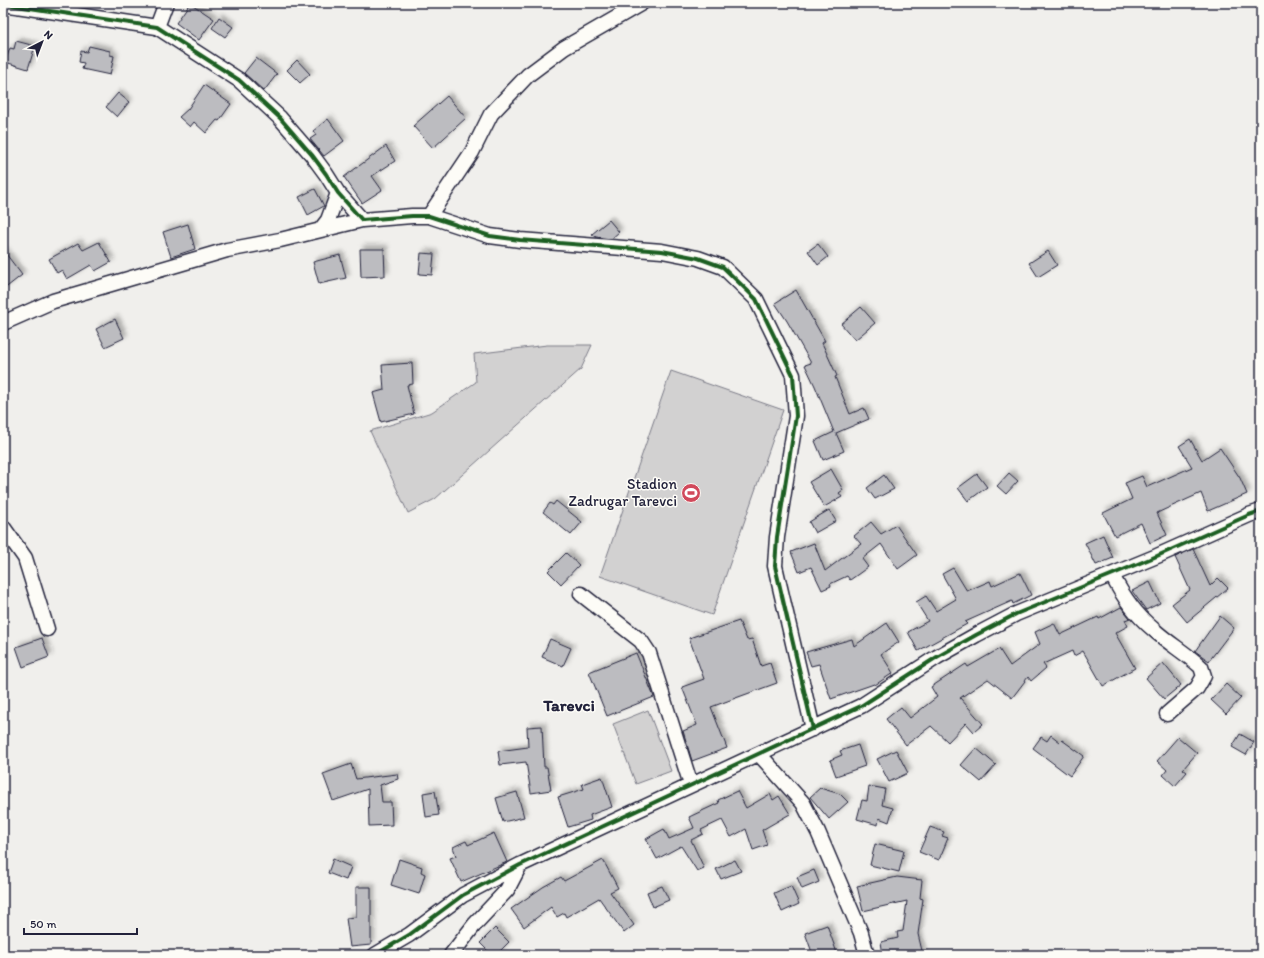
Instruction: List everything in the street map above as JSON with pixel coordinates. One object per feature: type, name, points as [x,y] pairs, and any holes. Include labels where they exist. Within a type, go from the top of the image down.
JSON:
[{"type":"street","points":[[157,27],[166,3]]},
{"type":"street","points":[[429,216],[472,152],[491,114],[528,75],[564,48],[642,3]]},
{"type":"street","points":[[3,4],[157,27],[239,80],[280,118],[312,155],[338,193],[362,220]]},
{"type":"street","points":[[322,229],[328,220],[338,193]]},
{"type":"street","points":[[3,323],[53,301],[227,250],[280,240],[362,220],[412,216],[429,216],[490,236],[520,240],[662,252],[698,258],[723,267],[756,299],[793,375],[796,416],[776,537],[775,566],[813,729]]},
{"type":"street","points":[[375,955],[409,935],[463,895],[520,865],[860,706],[937,657],[1016,614],[1112,575],[1249,514],[1261,511]]},
{"type":"street","points":[[3,527],[25,558],[47,629]]},
{"type":"street","points":[[1112,575],[1118,587],[1151,628],[1201,667],[1204,676],[1197,688],[1167,714]]},
{"type":"street","points":[[581,594],[641,641],[649,653],[691,785]]},
{"type":"street","points":[[759,754],[802,802],[818,832],[861,933],[867,955]]},
{"type":"street","points":[[451,955],[475,924],[507,890],[520,865]]},
{"type":"shaded area","points":[[547,345],[592,345],[581,369],[435,499],[408,513],[370,431],[432,412],[476,382],[474,354]]},
{"type":"shaded area","name":"Stadion Zadrugar Tarevci","points":[[671,371],[783,410],[712,615],[600,576]]},
{"type":"shaded area","points":[[648,710],[671,771],[636,784],[613,724]]},
{"type":"building","points":[[190,3],[214,19],[199,40],[176,23]]},
{"type":"building","points":[[219,17],[233,27],[225,37],[212,28]]},
{"type":"building","points":[[16,41],[35,46],[28,69],[5,62],[10,48],[14,49]]},
{"type":"building","points":[[89,46],[110,51],[110,55],[114,56],[110,75],[82,69],[84,63],[79,62],[81,51],[87,52]]},
{"type":"building","points":[[256,58],[277,74],[264,91],[244,73]]},
{"type":"building","points":[[297,60],[310,74],[300,83],[287,70]]},
{"type":"building","points":[[204,85],[231,104],[219,121],[217,120],[206,133],[194,122],[190,127],[179,117],[188,109]]},
{"type":"building","points":[[118,93],[129,102],[117,117],[106,107]]},
{"type":"building","points":[[447,96],[466,118],[433,148],[413,126]]},
{"type":"building","points":[[328,119],[344,141],[324,156],[310,139],[316,135],[313,131]]},
{"type":"building","points":[[386,146],[395,161],[372,176],[382,190],[362,203],[344,177]]},
{"type":"building","points":[[315,189],[324,206],[308,215],[299,197]]},
{"type":"building","points":[[609,220],[619,232],[611,239],[596,237],[592,234]]},
{"type":"building","points":[[188,224],[195,249],[171,257],[163,232]]},
{"type":"building","points":[[99,242],[111,262],[95,271],[91,265],[67,279],[62,270],[57,273],[49,259],[78,243],[83,250]]},
{"type":"building","points":[[818,244],[828,257],[818,265],[808,251]]},
{"type":"building","points":[[360,249],[384,249],[385,276],[361,277]]},
{"type":"building","points":[[3,250],[22,275],[3,290]]},
{"type":"building","points":[[1048,251],[1057,265],[1038,277],[1029,263]]},
{"type":"building","points":[[421,253],[434,254],[432,275],[419,274]]},
{"type":"building","points":[[340,255],[346,278],[319,284],[313,262]]},
{"type":"building","points":[[796,290],[825,341],[822,343],[837,376],[835,377],[850,414],[864,408],[869,419],[836,433],[844,451],[823,460],[815,441],[834,432],[805,365],[811,363],[775,303]]},
{"type":"building","points":[[861,307],[875,323],[855,340],[841,324]]},
{"type":"building","points":[[115,319],[124,338],[105,347],[96,329]]},
{"type":"building","points":[[412,363],[413,384],[407,385],[414,414],[381,422],[373,393],[384,390],[382,365]]},
{"type":"building","points":[[1190,439],[1202,460],[1220,448],[1240,478],[1247,494],[1208,511],[1201,493],[1157,513],[1167,535],[1150,543],[1141,523],[1115,536],[1103,513],[1132,499],[1125,483],[1142,476],[1147,487],[1192,467],[1179,446]]},
{"type":"building","points":[[831,469],[843,490],[839,493],[842,497],[824,507],[809,482]]},
{"type":"building","points":[[1009,473],[1018,481],[1006,494],[997,486]]},
{"type":"building","points":[[977,474],[987,487],[968,501],[958,488]]},
{"type":"building","points":[[884,475],[894,489],[875,499],[867,488]]},
{"type":"building","points":[[556,501],[582,522],[571,535],[543,512],[550,503],[553,505]]},
{"type":"building","points":[[829,510],[836,521],[815,533],[809,522]]},
{"type":"building","points":[[871,522],[881,534],[896,525],[917,555],[898,569],[881,544],[862,559],[868,567],[850,580],[847,576],[830,584],[831,586],[822,590],[811,567],[799,572],[791,552],[814,543],[825,571],[861,544],[854,536]]},
{"type":"building","points":[[1103,535],[1113,558],[1096,565],[1085,543]]},
{"type":"building","points":[[1193,549],[1210,586],[1218,578],[1228,588],[1187,622],[1172,604],[1190,590],[1175,557]]},
{"type":"building","points":[[566,553],[579,565],[561,584],[548,571]]},
{"type":"building","points":[[953,568],[967,591],[990,581],[992,586],[1020,573],[1031,595],[1013,604],[1012,601],[965,622],[967,624],[918,651],[908,632],[928,621],[916,602],[926,596],[936,611],[956,599],[942,574]]},
{"type":"building","points":[[1150,582],[1160,603],[1146,610],[1132,591]]},
{"type":"building","points":[[1121,607],[1130,618],[1125,620],[1128,626],[1115,633],[1135,668],[1103,686],[1083,651],[1074,656],[1072,651],[1043,664],[1046,668],[1031,681],[1028,677],[1012,698],[988,679],[960,698],[983,724],[974,732],[966,723],[948,742],[931,726],[906,745],[886,719],[901,707],[910,718],[937,697],[931,687],[966,664],[968,667],[999,649],[1010,666],[1040,644],[1035,632],[1054,623],[1060,635],[1098,617],[1099,619]]},
{"type":"building","points":[[1220,616],[1234,628],[1209,661],[1195,651]]},
{"type":"building","points":[[739,621],[747,640],[752,639],[761,666],[770,663],[777,683],[711,707],[727,748],[692,761],[683,731],[697,725],[682,687],[704,679],[689,638]]},
{"type":"building","points":[[887,623],[899,642],[881,654],[893,673],[875,685],[874,684],[831,699],[819,664],[811,666],[806,652],[852,639],[854,646]]},
{"type":"building","points":[[42,638],[49,657],[23,667],[16,647]]},
{"type":"building","points":[[550,639],[571,648],[563,666],[542,657]]},
{"type":"building","points":[[636,653],[654,697],[607,716],[589,672]]},
{"type":"building","points":[[1163,663],[1181,685],[1164,699],[1146,678]]},
{"type":"building","points":[[1226,684],[1241,698],[1226,714],[1211,700]]},
{"type":"building","points":[[542,726],[544,767],[547,767],[551,790],[531,793],[526,762],[500,765],[498,751],[528,747],[527,727]]},
{"type":"building","points":[[1240,734],[1254,742],[1246,755],[1232,747]]},
{"type":"building","points":[[1051,735],[1060,742],[1062,740],[1084,756],[1070,776],[1033,748],[1041,737],[1047,741]]},
{"type":"building","points":[[1178,737],[1197,753],[1183,769],[1187,772],[1175,786],[1163,775],[1167,770],[1157,761]]},
{"type":"building","points":[[858,745],[865,766],[836,776],[830,760],[842,755],[840,751]]},
{"type":"building","points":[[976,748],[996,765],[981,782],[961,765]]},
{"type":"building","points":[[896,750],[908,773],[889,782],[877,759]]},
{"type":"building","points":[[351,764],[356,779],[397,774],[398,779],[380,785],[382,802],[391,802],[392,825],[369,826],[368,789],[333,801],[323,774]]},
{"type":"building","points":[[602,777],[612,807],[590,815],[591,820],[568,827],[558,797],[584,789],[582,784]]},
{"type":"building","points":[[869,786],[885,789],[882,805],[893,808],[889,822],[879,818],[878,825],[857,819],[862,800],[867,801]]},
{"type":"building","points":[[820,788],[840,794],[848,802],[829,819],[810,797]]},
{"type":"building","points":[[435,791],[439,815],[426,817],[423,793]]},
{"type":"building","points":[[737,791],[746,808],[770,794],[773,800],[779,796],[790,814],[762,830],[767,845],[753,850],[746,829],[731,837],[722,820],[701,830],[703,834],[691,840],[704,868],[697,871],[681,846],[657,859],[646,839],[664,829],[669,839],[694,828],[689,817],[719,803],[718,800]]},
{"type":"building","points":[[517,792],[524,817],[503,822],[496,798]]},
{"type":"building","points":[[930,827],[944,832],[942,836],[948,838],[939,860],[919,852]]},
{"type":"building","points":[[494,833],[507,862],[461,882],[450,858],[456,856],[453,847],[466,841],[468,845]]},
{"type":"building","points":[[875,844],[904,851],[899,872],[870,865]]},
{"type":"building","points":[[333,859],[351,867],[346,880],[328,873]]},
{"type":"building","points":[[399,859],[422,867],[421,872],[425,874],[419,894],[391,885]]},
{"type":"building","points":[[603,860],[618,888],[610,892],[634,925],[624,933],[599,898],[566,917],[564,913],[557,917],[551,907],[524,927],[511,909],[543,887],[561,877],[564,881]]},
{"type":"building","points":[[735,860],[741,871],[721,879],[716,869]]},
{"type":"building","points":[[814,870],[819,882],[802,889],[797,877]]},
{"type":"building","points":[[897,877],[922,880],[920,898],[923,899],[918,934],[923,955],[883,955],[881,942],[898,938],[897,932],[903,931],[907,901],[863,911],[857,886]]},
{"type":"building","points":[[662,886],[669,900],[653,907],[647,892]]},
{"type":"building","points":[[791,886],[799,904],[782,912],[774,893]]},
{"type":"building","points":[[356,887],[371,887],[371,945],[350,947],[346,918],[356,917]]},
{"type":"building","points":[[827,925],[837,953],[831,955],[813,955],[805,933]]},
{"type":"building","points":[[495,928],[509,942],[496,955],[492,955],[480,943]]},
{"type":"cycle path","points":[[3,4],[157,27],[239,80],[280,118],[312,155],[338,193],[362,220],[429,216],[490,236],[520,240],[662,251],[698,258],[723,267],[756,299],[793,375],[796,416],[777,537],[775,566],[813,729]]},
{"type":"cycle path","points":[[375,955],[409,935],[463,895],[520,865],[861,706],[937,657],[1016,614],[1261,511]]},
{"type":"place","name":"Stadion Zadrugar Tarevci","points":[[691,493]]},
{"type":"district","name":"Tarevci","points":[[569,705]]}]
